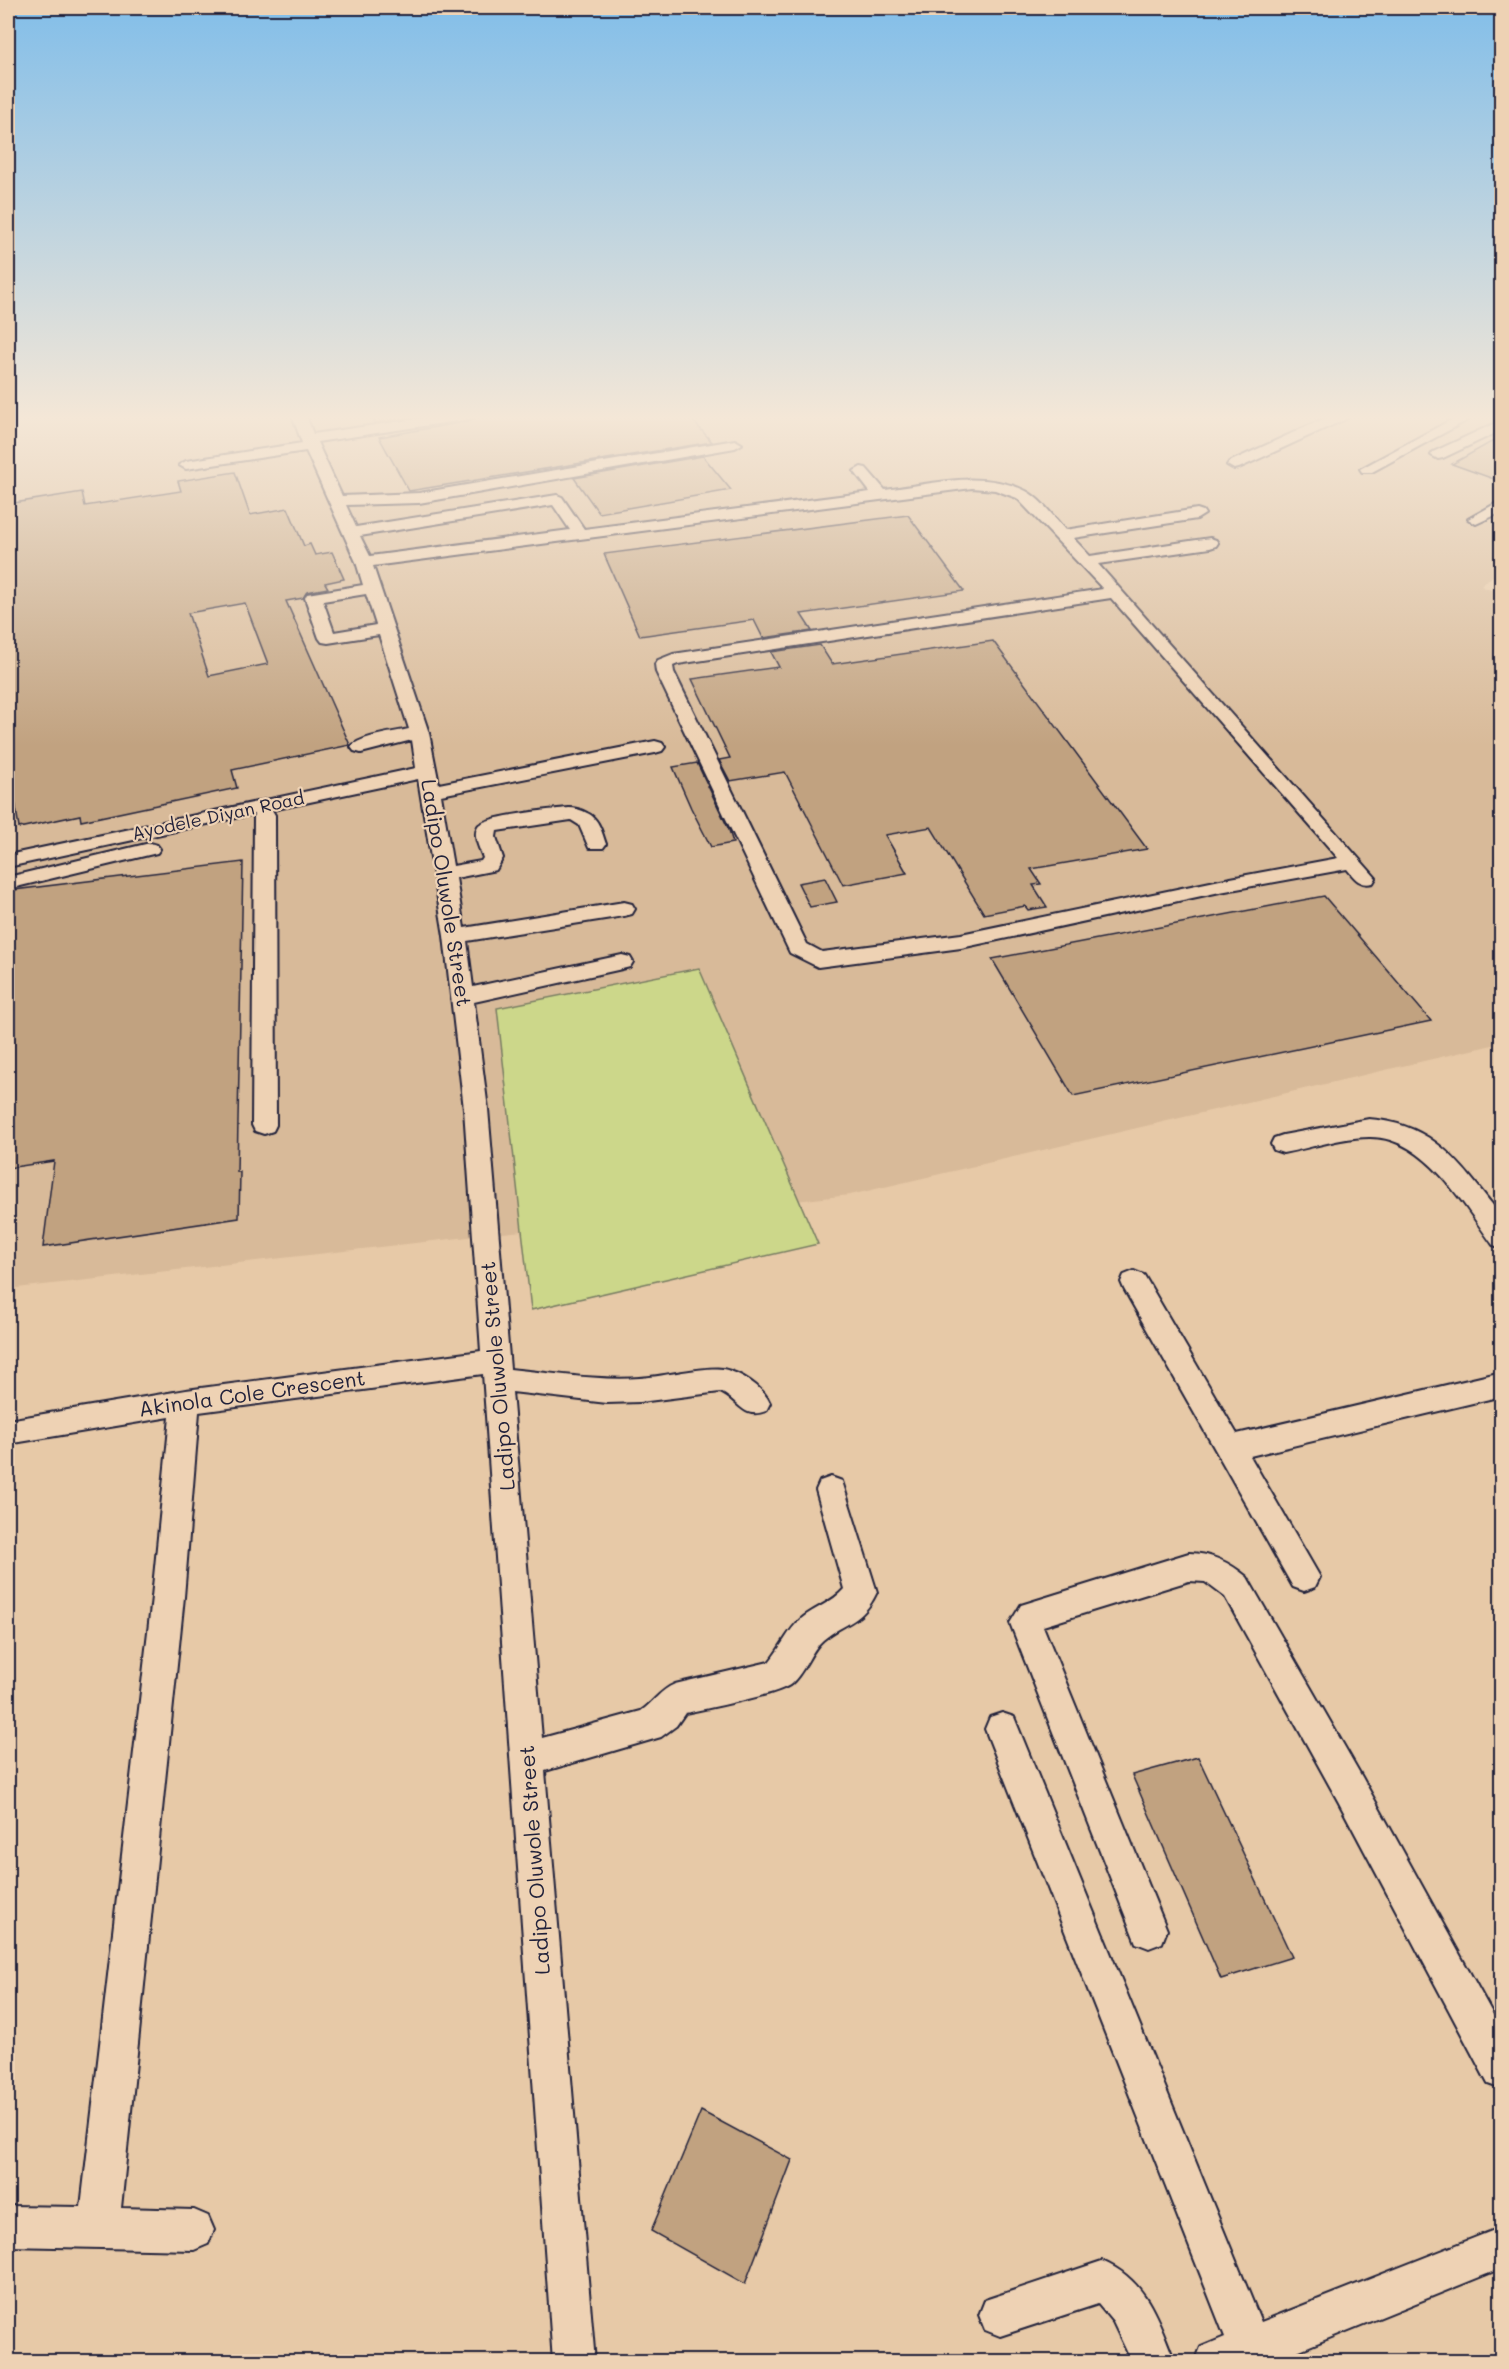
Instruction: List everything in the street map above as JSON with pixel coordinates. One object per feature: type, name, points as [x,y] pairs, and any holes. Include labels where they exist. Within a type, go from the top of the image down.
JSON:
[{"type":"street","name":"Ladipo Oluwole Street","points":[[348,526],[364,562],[420,733],[445,874],[463,998],[476,1109],[574,2361]]},
{"type":"street","points":[[351,533],[397,526]]},
{"type":"street","points":[[574,526],[580,534]]},
{"type":"street","points":[[364,562],[645,526]]},
{"type":"street","points":[[1052,526],[1115,592],[1366,878]]},
{"type":"street","points":[[1061,535],[1122,526]]},
{"type":"street","points":[[1086,561],[1210,543]]},
{"type":"street","points":[[373,588],[313,598],[328,638],[386,629]]},
{"type":"street","points":[[1115,592],[673,658],[664,664],[665,672],[798,948],[818,960],[961,940],[1220,886],[1352,862]]},
{"type":"street","points":[[361,747],[420,733]]},
{"type":"street","name":"Ayodele Diyan Road","points":[[8,861],[322,794],[429,781],[655,747]]},
{"type":"street","points":[[322,794],[326,814]]},
{"type":"street","points":[[260,807],[265,815],[264,1125]]},
{"type":"street","points":[[445,874],[489,866],[493,858],[486,837],[487,828],[503,823],[571,814],[582,816],[596,844]]},
{"type":"street","points":[[8,883],[150,849]]},
{"type":"street","points":[[455,936],[624,909]]},
{"type":"street","points":[[463,998],[622,962]]},
{"type":"street","points":[[1283,1144],[1372,1128],[1401,1133],[1421,1142],[1442,1160],[1502,1238]]},
{"type":"street","points":[[1134,1282],[1304,1577]]},
{"type":"street","name":"Akinola Cole Crescent","points":[[8,1432],[186,1402],[497,1370],[607,1391],[640,1390],[721,1380],[734,1385],[756,1403]]},
{"type":"street","points":[[1230,1448],[1502,1384]]},
{"type":"street","points":[[99,2228],[168,1597],[186,1402]]},
{"type":"street","points":[[528,1759],[649,1725],[664,1715],[675,1700],[778,1675],[791,1661],[811,1630],[848,1608],[861,1592],[831,1490]]},
{"type":"street","points":[[1149,1930],[1026,1623],[1032,1615],[1189,1567],[1204,1566],[1215,1570],[1236,1587],[1356,1800],[1502,2070]]},
{"type":"street","points":[[1002,1729],[1233,2354],[1502,2247]]},
{"type":"street","points":[[8,2226],[194,2230]]},
{"type":"street","points":[[1000,2315],[1102,2282],[1112,2287],[1129,2306],[1155,2361]]},
{"type":"shaded area","points":[[8,526],[1501,526],[1501,569],[1481,586],[1502,595],[1501,1043],[850,1195],[759,1205],[531,1310],[522,1231],[8,1289]]},
{"type":"green space","points":[[699,968],[818,1244],[531,1310],[497,1008]]},
{"type":"building","points":[[8,526],[295,526],[304,546],[310,544],[315,555],[332,552],[344,579],[325,583],[328,588],[307,592],[303,598],[286,601],[350,745],[232,770],[237,788],[81,821],[80,815],[19,828],[10,768],[8,768]],"holes":[[[245,603],[268,664],[209,676],[188,613]]]},
{"type":"building","points":[[826,526],[916,526],[964,591],[801,614],[812,631],[763,638],[754,620],[640,636],[604,554]]},
{"type":"building","points":[[993,641],[1147,849],[1031,869],[1041,884],[1033,885],[1047,907],[1028,910],[1025,906],[984,914],[931,827],[885,835],[907,873],[843,885],[785,772],[730,781],[719,760],[730,758],[692,679],[779,667],[771,652],[820,645],[832,664]]},
{"type":"building","points":[[697,763],[733,843],[711,847],[673,767]]},
{"type":"building","points":[[243,862],[237,1172],[240,1172],[239,1218],[43,1247],[54,1161],[8,1168],[8,924],[14,890]]},
{"type":"building","points":[[825,878],[837,902],[810,907],[798,883]]},
{"type":"building","points":[[1324,896],[1431,1021],[1073,1096],[992,959]]},
{"type":"building","points":[[1198,1757],[1292,1957],[1221,1979],[1132,1775]]},
{"type":"building","points":[[701,2111],[792,2160],[745,2284],[651,2231]]}]
